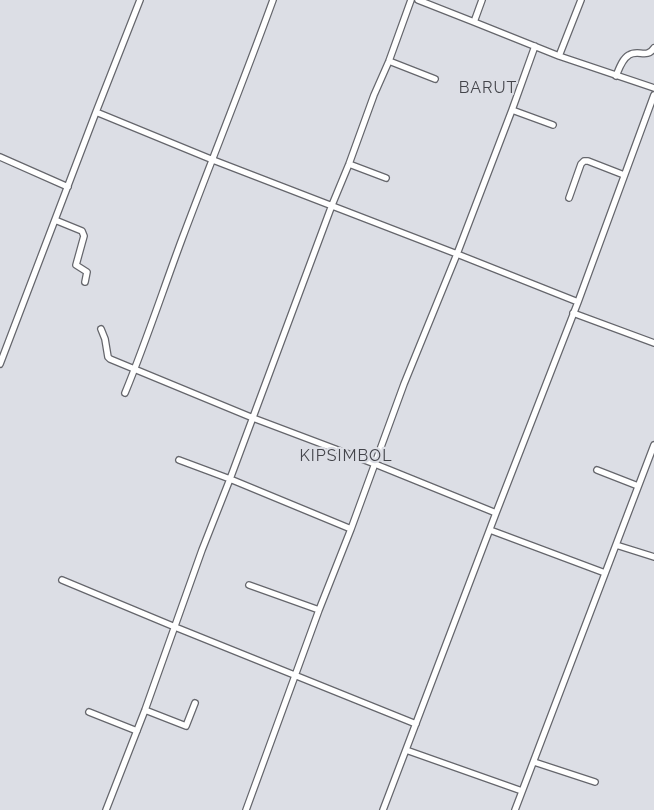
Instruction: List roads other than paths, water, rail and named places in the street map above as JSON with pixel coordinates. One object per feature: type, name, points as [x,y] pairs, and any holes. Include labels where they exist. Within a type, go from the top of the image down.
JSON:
[{"type":"street","points":[[0,364],[140,0]]},
{"type":"street","points":[[125,393],[273,0]]},
{"type":"street","points":[[106,810],[146,710],[202,550],[411,0]]},
{"type":"street","points":[[418,0],[559,56],[654,88]]},
{"type":"street","points":[[474,22],[482,0]]},
{"type":"street","points":[[559,56],[581,0]]},
{"type":"street","points":[[246,810],[404,384],[457,254],[535,46]]},
{"type":"street","points":[[616,76],[624,60],[629,55],[649,53],[654,48]]},
{"type":"street","points":[[389,61],[435,79]]},
{"type":"street","points":[[383,810],[574,313],[654,95]]},
{"type":"street","points":[[512,110],[553,125]]},
{"type":"street","points":[[96,112],[213,160],[578,302]]},
{"type":"street","points":[[0,157],[68,187]]},
{"type":"street","points":[[569,198],[581,164],[584,161],[624,176]]},
{"type":"street","points":[[349,164],[386,178]]},
{"type":"street","points":[[55,220],[84,233],[76,265],[87,272],[85,282]]},
{"type":"street","points":[[574,313],[654,343]]},
{"type":"street","points":[[101,329],[108,357],[135,370],[496,513]]},
{"type":"street","points":[[515,810],[654,445]]},
{"type":"street","points":[[179,460],[351,529]]},
{"type":"street","points":[[647,464],[654,466]]},
{"type":"street","points":[[597,470],[638,486]]},
{"type":"street","points":[[490,530],[605,574]]},
{"type":"street","points":[[616,545],[654,557]]},
{"type":"street","points":[[62,580],[416,724]]},
{"type":"street","points":[[249,585],[319,610]]},
{"type":"street","points":[[146,710],[186,726],[195,703]]},
{"type":"street","points":[[89,712],[137,731]]},
{"type":"street","points":[[406,750],[522,791]]},
{"type":"street","points":[[534,762],[595,782]]},
{"type":"district","name":"BARUT","points":[[488,88]]},
{"type":"district","name":"KIPSIMBOL","points":[[346,456]]}]
